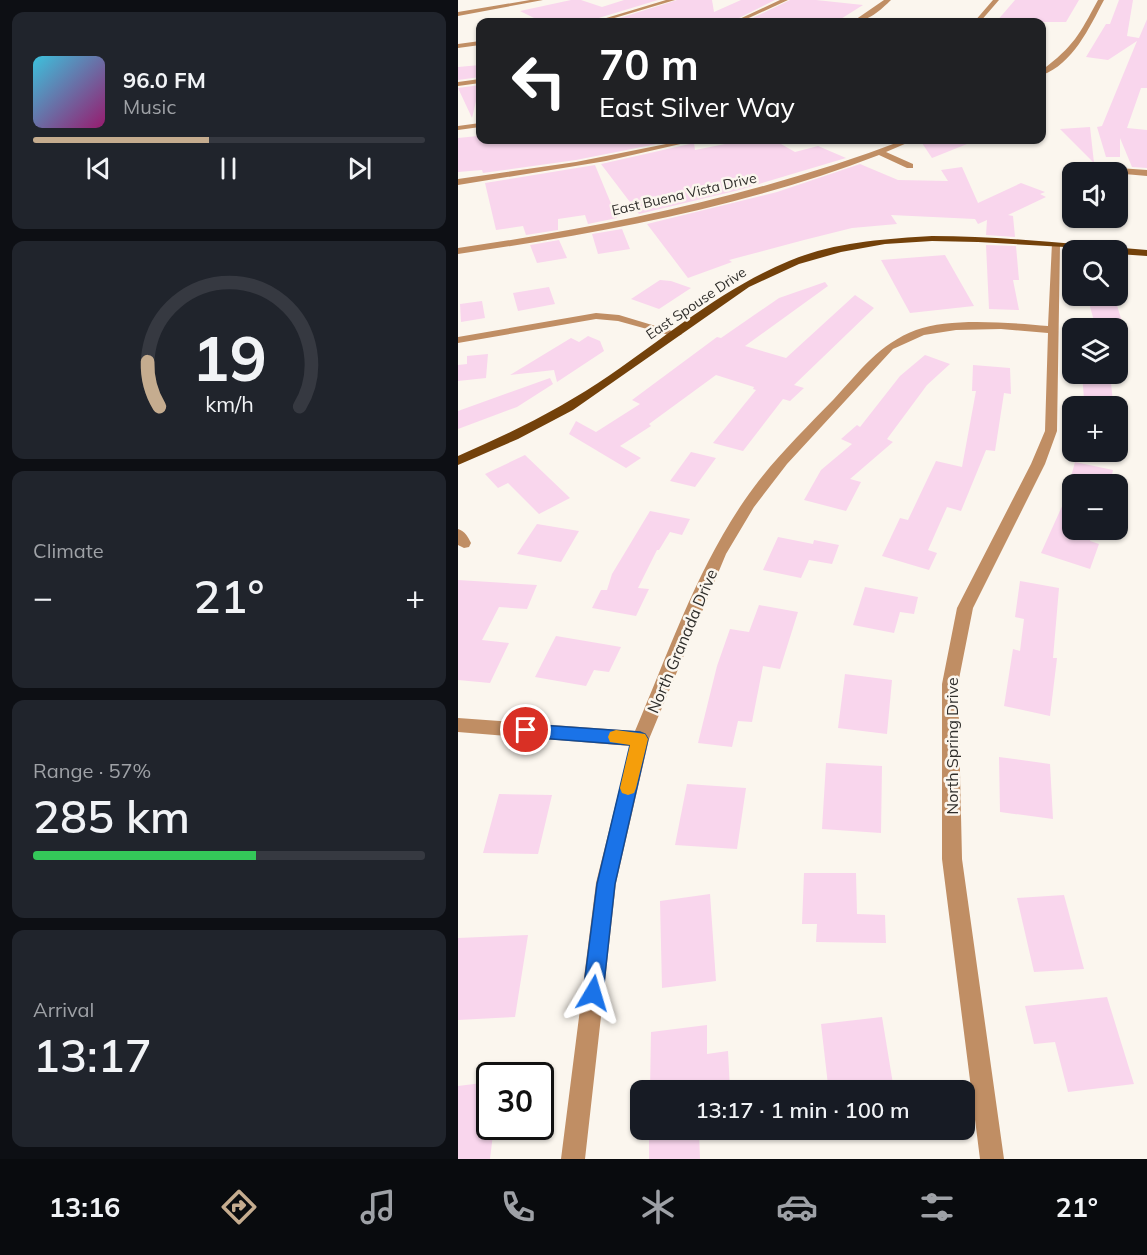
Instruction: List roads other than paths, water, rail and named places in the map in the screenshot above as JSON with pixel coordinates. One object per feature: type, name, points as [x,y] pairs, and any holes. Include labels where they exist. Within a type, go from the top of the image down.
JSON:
[{"type":"main road","name":"East Spouse Drive","points":[[458,461],[536,426],[601,387],[751,282],[789,265],[830,252],[881,241],[927,237],[1062,245]]},
{"type":"main road","name":"East Spouse Drive","points":[[1128,251],[1148,253]]},
{"type":"street","points":[[458,14],[540,0]]},
{"type":"street","points":[[610,18],[672,0]]},
{"type":"street","points":[[745,18],[785,0]]},
{"type":"street","points":[[861,18],[888,0]]},
{"type":"street","points":[[980,18],[996,0]]},
{"type":"street","points":[[1046,71],[1081,38],[1101,0]]},
{"type":"street","points":[[458,46],[476,44]]},
{"type":"street","points":[[458,84],[476,82]]},
{"type":"street","points":[[458,128],[476,126]]},
{"type":"street","points":[[458,182],[516,175],[676,144]]},
{"type":"street","name":"East Buena Vista Drive","points":[[458,251],[519,243],[654,217],[780,184],[900,144]]},
{"type":"street","points":[[880,152],[910,166]]},
{"type":"street","points":[[1128,172],[1148,173]]},
{"type":"street","name":"North Spring Drive","points":[[992,1159],[952,859],[950,684],[965,608],[1038,464],[1051,431],[1055,244]]},
{"type":"street","points":[[458,340],[596,316],[619,318],[676,334]]},
{"type":"street","name":"North Granada Drive","points":[[573,1159],[606,884],[640,739],[719,554],[749,504],[782,461],[889,347],[921,332],[956,327],[1001,326],[1054,330]]},
{"type":"street","points":[[458,725],[640,739]]}]
